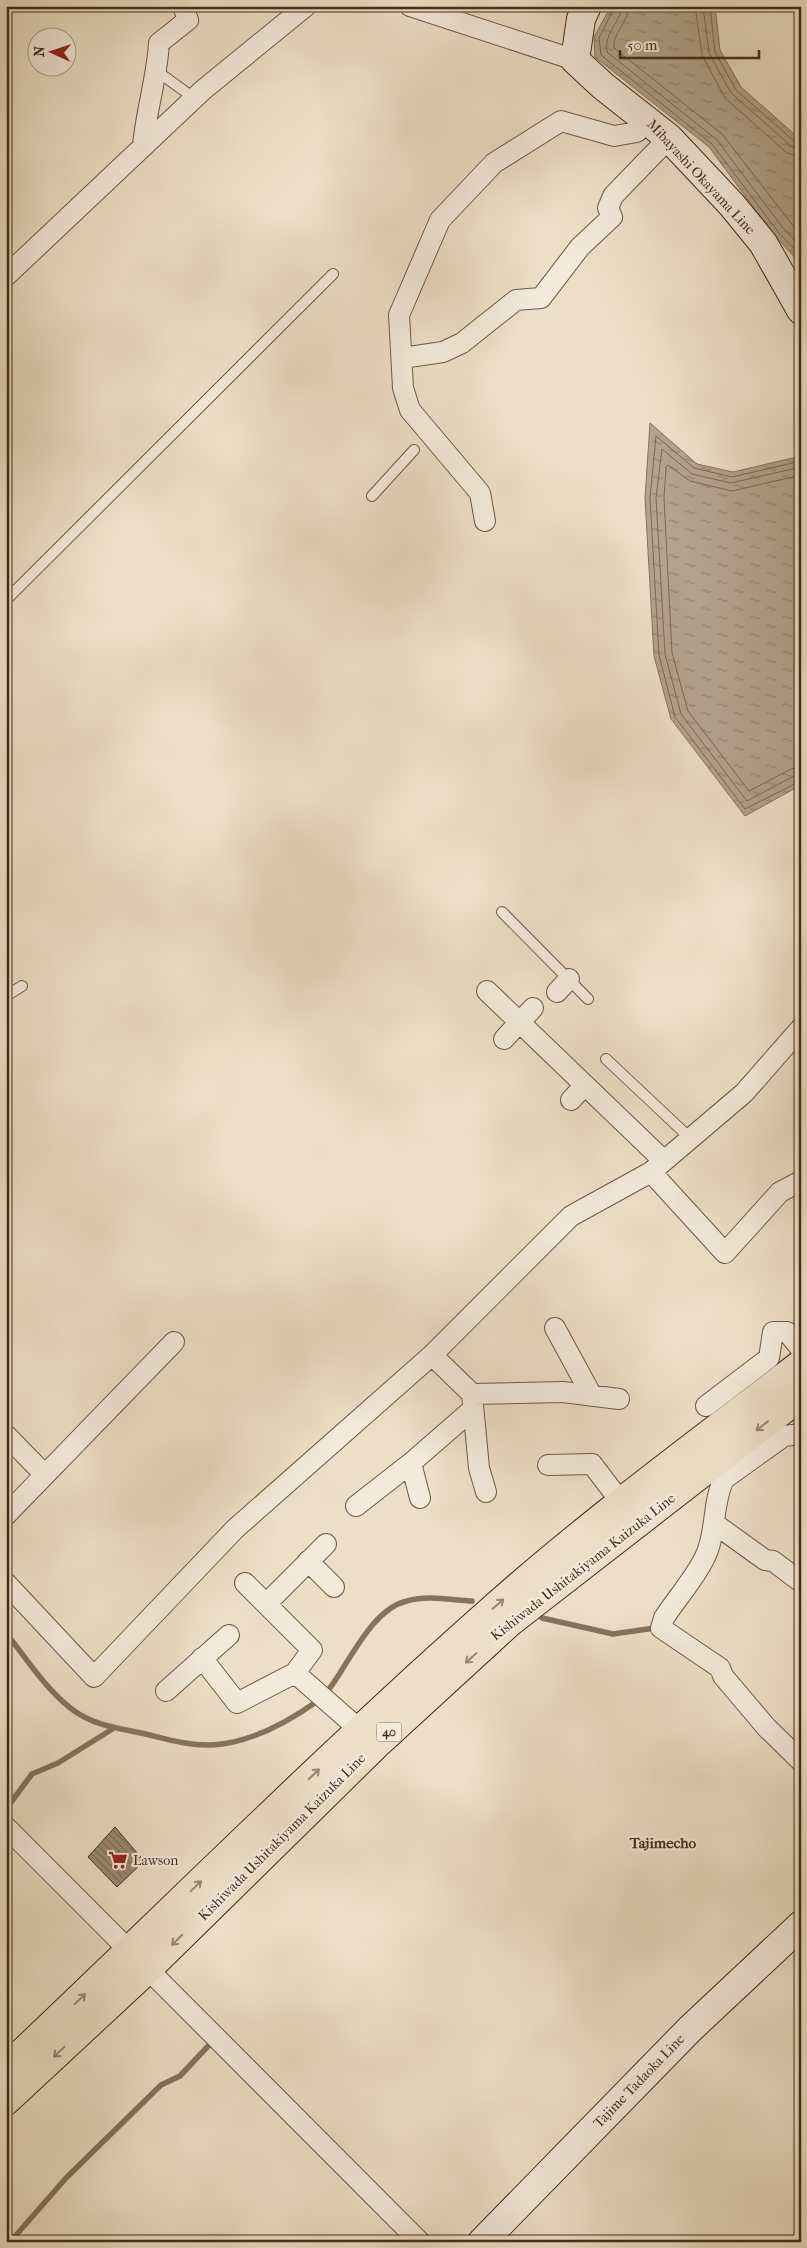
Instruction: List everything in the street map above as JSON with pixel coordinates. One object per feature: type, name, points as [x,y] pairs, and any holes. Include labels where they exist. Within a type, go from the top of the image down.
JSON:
[{"type":"main road","points":[[576,60],[581,19],[587,6]]},
{"type":"main road","name":"Mibayashi Okayama Line","points":[[576,60],[603,86],[669,138],[732,205],[763,243],[801,310]]},
{"type":"main road","name":"Kishiwada Ushitakiyama Kaizuka Line","points":[[6,2101],[360,1730],[497,1605],[621,1502],[801,1364]]},
{"type":"main road","name":"Kishiwada Ushitakiyama Kaizuka Line","points":[[6,2068],[139,1961],[509,1623],[801,1396]]},
{"type":"main road","name":"Tajime Tadaoka Line","points":[[482,2242],[690,2029],[801,1925]]},
{"type":"street","points":[[143,146],[145,120],[158,72],[159,43],[188,20],[183,6]]},
{"type":"street","points":[[6,276],[194,98],[306,6]]},
{"type":"street","points":[[410,6],[576,60]]},
{"type":"street","points":[[486,521],[480,493],[410,410],[403,388],[399,315],[440,220],[494,163],[561,121],[614,136],[636,132],[647,119]]},
{"type":"street","points":[[402,358],[443,352],[462,343],[516,300],[541,298],[580,247],[612,217],[608,208],[613,196],[669,138]]},
{"type":"street","points":[[487,991],[526,1015],[585,1086],[657,1166],[725,1253],[780,1192],[801,1180]]},
{"type":"street","points":[[504,1038],[526,1015]]},
{"type":"street","points":[[6,1583],[94,1676],[235,1528],[432,1355],[571,1216],[657,1166],[744,1093],[801,1028]]},
{"type":"street","points":[[571,1100],[585,1086]]},
{"type":"street","points":[[555,1328],[592,1396]]},
{"type":"street","points":[[706,1406],[769,1358],[773,1332],[787,1332],[801,1349]]},
{"type":"street","points":[[6,1515],[174,1342]]},
{"type":"street","points":[[432,1355],[473,1402],[479,1468],[486,1492]]},
{"type":"street","points":[[356,1506],[411,1463],[473,1402],[563,1392],[619,1400]]},
{"type":"street","points":[[801,1434],[784,1436],[724,1479],[720,1487],[715,1524],[705,1557],[664,1618],[661,1628],[720,1668],[723,1676],[767,1728],[801,1761]]},
{"type":"street","points":[[6,1435],[45,1475]]},
{"type":"street","points":[[411,1463],[420,1498]]},
{"type":"street","points":[[548,1465],[592,1464],[621,1502]]},
{"type":"street","points":[[715,1524],[765,1560],[773,1561],[801,1582]]},
{"type":"street","points":[[266,1604],[326,1544]]},
{"type":"street","points":[[308,1561],[334,1587]]},
{"type":"street","points":[[202,1658],[238,1703],[295,1673],[312,1650],[245,1583]]},
{"type":"street","points":[[166,1691],[229,1635]]},
{"type":"street","points":[[295,1673],[360,1730]]},
{"type":"street","points":[[6,1827],[420,2242]]},
{"type":"lane","points":[[158,72],[194,98]]},
{"type":"lane","points":[[6,600],[333,274]]},
{"type":"lane","points":[[372,496],[414,450]]},
{"type":"lane","points":[[502,912],[563,986],[588,999]]},
{"type":"lane","points":[[6,996],[22,986]]},
{"type":"lane","points":[[606,1059],[690,1138]]},
{"type":"water","points":[[611,6],[715,6],[720,50],[741,87],[801,140],[801,264],[774,235],[709,147],[595,57],[594,37]]},
{"type":"water","points":[[650,423],[697,464],[733,472],[801,456],[801,785],[745,816],[671,719],[654,656],[645,498]]},
{"type":"building","points":[[115,1827],[144,1861],[117,1887],[88,1857]]},
{"type":"waterway","points":[[327,1692],[372,1626],[394,1606],[423,1598],[472,1601]]},
{"type":"waterway","points":[[542,1618],[613,1634],[655,1628]]},
{"type":"waterway","points":[[6,1633],[37,1674],[73,1710],[105,1725],[176,1741],[212,1745],[240,1741],[279,1725],[316,1702]]},
{"type":"waterway","points":[[6,1809],[32,1774],[58,1763],[114,1728]]},
{"type":"waterway","points":[[10,2242],[66,2178],[161,2085],[180,2076],[210,2044]]},
{"type":"place","name":"Lawson","points":[[118,1860]]},
{"type":"district","name":"Tajimecho","points":[[663,1843]]}]
